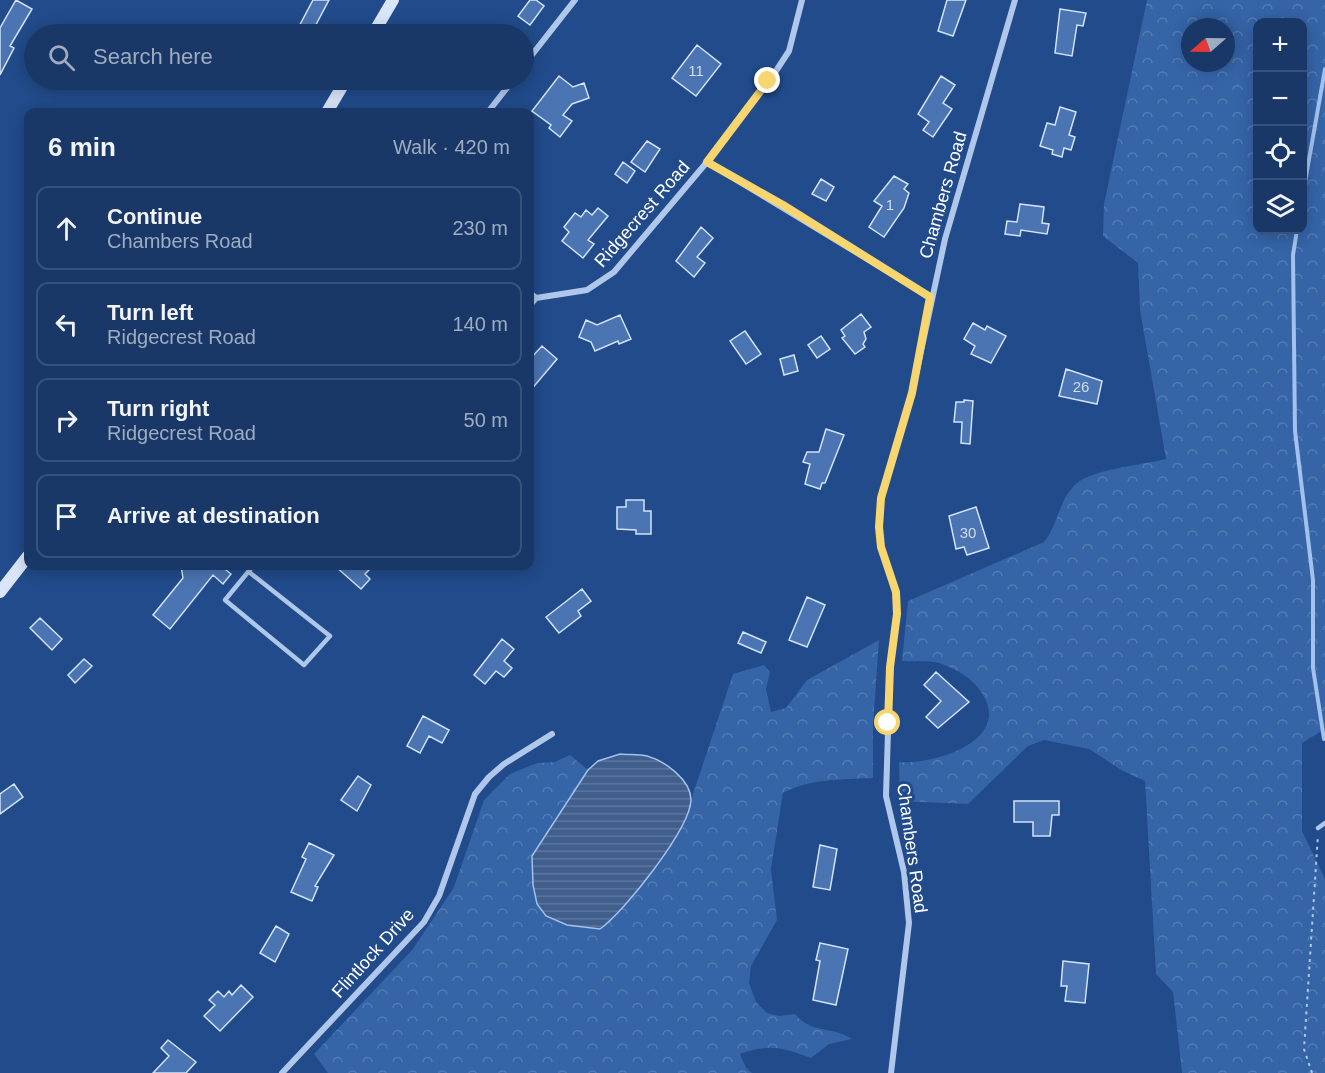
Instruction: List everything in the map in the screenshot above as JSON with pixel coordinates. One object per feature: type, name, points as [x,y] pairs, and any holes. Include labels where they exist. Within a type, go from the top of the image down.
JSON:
[{"type":"main road","points":[[379,24],[393,0]]},
{"type":"main road","points":[[329,108],[340,90]]},
{"type":"main road","points":[[0,592],[24,561]]},
{"type":"street","points":[[534,52],[575,0]]},
{"type":"street","name":"Ridgecrest Road","points":[[536,298],[587,290],[606,280],[707,162],[789,51],[802,0]]},
{"type":"street","name":"Chambers Road","points":[[891,1073],[909,922],[904,872],[886,796],[890,667],[897,614],[896,592],[881,547],[879,527],[881,498],[912,393],[930,297],[1015,0]]},
{"type":"street","points":[[491,108],[505,90]]},
{"type":"street","name":"Ridgecrest Road","points":[[707,162],[783,205],[930,297]]},
{"type":"street","name":"Flintlock Drive","points":[[282,1073],[424,922],[439,896],[471,805],[482,786],[504,764],[552,734]]},
{"type":"lane","points":[[249,572],[330,636],[304,665],[225,600],[249,572]]},
{"type":"lane","points":[[1318,828],[1325,823]]},
{"type":"path","points":[[1312,1073],[1304,1049],[1318,828]]},
{"type":"green space","points":[[1147,0],[1325,0],[1325,729],[1302,743],[1302,831],[1325,879],[1325,1073],[1182,1073],[1173,992],[1156,974],[1145,781],[1123,771],[1089,749],[1044,740],[1028,746],[968,804],[900,801],[899,762],[931,759],[965,747],[978,737],[987,725],[989,711],[979,689],[958,671],[935,662],[902,661],[908,601],[1044,542],[1070,490],[1084,479],[1105,471],[1166,459],[1140,310],[1138,263],[1103,236],[1104,204]]},
{"type":"green space","points":[[879,640],[873,725],[873,778],[816,782],[783,793],[771,869],[777,920],[751,966],[749,983],[756,1002],[767,1013],[779,1016],[795,1014],[808,1025],[836,1032],[852,1039],[829,1044],[811,1058],[776,1048],[740,1054],[746,1068],[752,1073],[328,1073],[314,1054],[413,949],[454,887],[484,800],[510,774],[537,763],[555,762],[570,755],[588,770],[532,856],[658,866],[690,803],[733,674],[764,665],[770,672],[766,689],[771,712],[786,708],[807,680]]},
{"type":"shaded area","points":[[620,754],[647,756],[676,772],[687,785],[690,793],[688,813],[680,830],[654,869],[611,920],[600,929],[567,925],[546,916],[537,904],[533,885],[532,856],[588,770],[598,761]]},
{"type":"building","points":[[16,0],[32,9],[10,46],[14,48],[0,75],[0,28]]},
{"type":"building","points":[[313,0],[329,0],[316,24],[300,24]]},
{"type":"building","points":[[530,0],[536,0],[544,6],[531,24],[518,16]]},
{"type":"building","points":[[947,0],[966,0],[953,36],[938,31]]},
{"type":"building","points":[[1060,9],[1086,13],[1083,26],[1077,25],[1072,56],[1055,53]]},
{"type":"building","points":[[697,45],[721,64],[696,96],[672,78]]},
{"type":"building","points":[[559,76],[573,87],[584,83],[589,98],[572,104],[563,115],[572,121],[560,137],[549,128],[551,125],[534,112],[534,108]]},
{"type":"building","points":[[941,76],[955,85],[943,103],[952,109],[933,137],[923,130],[929,122],[918,114]]},
{"type":"building","points":[[1060,107],[1076,112],[1069,135],[1075,137],[1071,150],[1064,148],[1062,157],[1052,154],[1053,150],[1040,146],[1047,123],[1055,125]]},
{"type":"building","points":[[647,141],[660,149],[645,172],[631,162]]},
{"type":"building","points":[[623,162],[635,171],[627,183],[615,174]]},
{"type":"building","points":[[894,176],[908,184],[904,189],[909,193],[904,208],[884,237],[869,227],[882,206],[874,201]]},
{"type":"building","points":[[821,179],[834,187],[826,201],[812,194]]},
{"type":"building","points":[[1020,204],[1044,207],[1042,223],[1049,224],[1047,234],[1021,230],[1020,236],[1005,234],[1007,221],[1017,222]]},
{"type":"building","points":[[598,208],[608,216],[588,240],[594,244],[583,258],[562,241],[569,232],[564,227],[575,213],[581,217],[586,210],[592,215]]},
{"type":"building","points":[[701,227],[713,238],[697,257],[705,263],[694,277],[676,261]]},
{"type":"building","points":[[861,314],[871,327],[864,332],[865,347],[855,354],[842,338],[845,336],[841,330]]},
{"type":"building","points":[[620,315],[631,339],[619,344],[618,341],[595,351],[591,342],[579,337],[586,320],[597,325]]},
{"type":"building","points":[[973,323],[985,330],[987,326],[1006,336],[991,363],[971,354],[975,346],[964,339]]},
{"type":"building","points":[[745,331],[761,354],[746,364],[730,341]]},
{"type":"building","points":[[821,336],[830,349],[817,358],[808,345]]},
{"type":"building","points":[[542,346],[557,359],[534,386],[534,355]]},
{"type":"building","points":[[794,355],[798,371],[784,375],[780,359]]},
{"type":"building","points":[[1066,369],[1102,381],[1097,404],[1059,396]]},
{"type":"building","points":[[964,400],[973,401],[970,444],[961,443],[962,422],[954,422],[956,402],[964,402]]},
{"type":"building","points":[[826,429],[844,435],[825,483],[822,483],[820,489],[805,484],[810,464],[803,462],[807,452],[819,452]]},
{"type":"building","points":[[626,500],[644,500],[644,511],[651,511],[651,534],[636,534],[636,530],[617,529],[617,507],[626,507]]},
{"type":"building","points":[[976,507],[989,548],[967,555],[964,547],[956,549],[949,516]]},
{"type":"building","points":[[182,570],[226,570],[231,574],[223,584],[213,575],[170,629],[153,615],[183,578]]},
{"type":"building","points":[[340,570],[369,570],[365,574],[370,579],[361,589]]},
{"type":"building","points":[[582,589],[591,601],[578,611],[581,616],[559,633],[546,617]]},
{"type":"building","points":[[807,597],[825,605],[807,647],[789,640]]},
{"type":"building","points":[[40,618],[62,639],[52,650],[30,628]]},
{"type":"building","points":[[743,632],[766,642],[761,653],[738,643]]},
{"type":"building","points":[[502,639],[514,649],[504,661],[512,668],[504,677],[496,671],[485,684],[474,675]]},
{"type":"building","points":[[84,659],[92,666],[75,683],[68,675]]},
{"type":"building","points":[[936,672],[969,702],[938,728],[926,717],[941,701],[924,685]]},
{"type":"building","points":[[423,716],[449,730],[442,743],[429,736],[420,753],[407,746]]},
{"type":"building","points":[[358,776],[371,785],[357,811],[341,800]]},
{"type":"building","points":[[14,784],[23,797],[0,814],[0,794]]},
{"type":"building","points":[[1014,801],[1059,801],[1059,815],[1052,815],[1050,836],[1033,836],[1033,822],[1014,822]]},
{"type":"building","points":[[309,843],[334,855],[315,886],[318,887],[312,901],[291,892],[306,859],[302,857]]},
{"type":"building","points":[[820,845],[837,849],[830,890],[813,887]]},
{"type":"building","points":[[276,926],[289,934],[275,962],[260,953]]},
{"type":"building","points":[[820,943],[848,949],[836,1005],[813,1000],[820,961],[816,960]]},
{"type":"building","points":[[1063,961],[1089,964],[1085,1003],[1065,1001],[1067,986],[1061,986]]},
{"type":"building","points":[[241,985],[253,997],[220,1031],[204,1016],[215,1005],[209,1000],[218,991],[224,997],[229,991],[232,995]]},
{"type":"building","points":[[168,1040],[196,1062],[186,1073],[153,1073],[169,1056],[161,1048]]},
{"type":"waterway","points":[[1305,180],[1325,69]]},
{"type":"waterway","points":[[1296,234],[1293,255],[1295,431],[1313,580],[1313,668],[1324,739]]},
{"type":"route","points":[[768,81],[707,162],[783,205],[930,297],[912,393],[881,498],[879,527],[881,547],[896,592],[897,614],[890,667],[888,723]]}]
